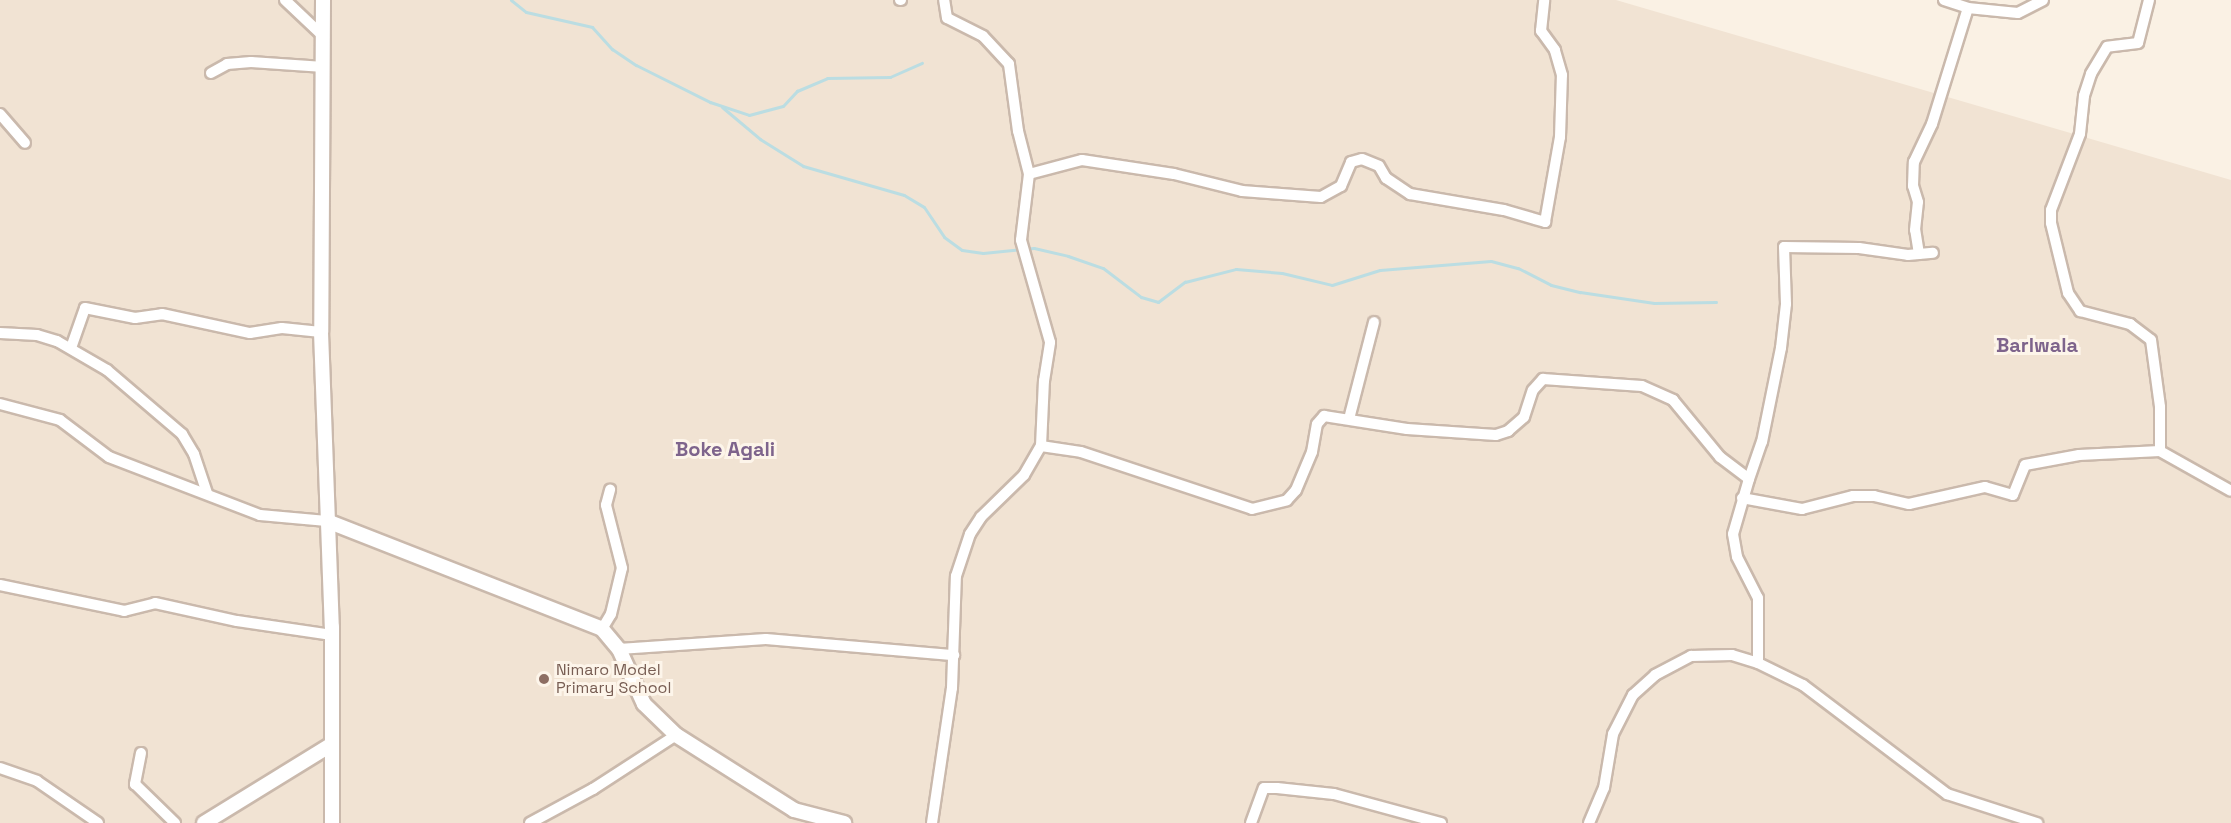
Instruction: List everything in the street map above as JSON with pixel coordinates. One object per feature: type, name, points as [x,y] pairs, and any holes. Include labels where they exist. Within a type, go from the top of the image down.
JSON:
[{"type":"street","points":[[285,0],[324,37]]},
{"type":"street","points":[[323,0],[321,332],[332,635],[329,746],[332,823]]},
{"type":"street","points":[[932,823],[954,656],[953,595],[970,534],[990,506],[1024,474],[1041,446],[1044,381],[1050,342],[1021,240],[1029,174],[1018,131],[1009,64],[983,36],[947,18],[944,0]]},
{"type":"street","points":[[1029,174],[1067,161],[1082,160],[1174,174],[1242,191],[1321,197],[1341,186],[1351,162],[1362,159],[1379,166],[1386,178],[1410,194],[1504,210],[1545,222],[1560,137],[1562,75],[1555,50],[1541,31],[1544,0]]},
{"type":"street","points":[[1944,0],[1968,8],[2018,13],[2043,0]]},
{"type":"street","points":[[2149,0],[2138,44],[2107,47],[2094,67],[2084,96],[2080,134],[2050,218],[2068,293],[2080,311],[2130,324],[2151,340],[2160,407],[2160,451]]},
{"type":"street","points":[[1919,254],[1915,230],[1918,202],[1913,186],[1914,162],[1932,124],[1968,8]]},
{"type":"street","points":[[211,73],[226,64],[251,62],[324,67]]},
{"type":"street","points":[[0,114],[25,143]]},
{"type":"street","points":[[1758,663],[1758,598],[1734,548],[1734,521],[1762,441],[1782,340],[1786,304],[1784,247],[1859,248],[1919,254],[1933,253]]},
{"type":"street","points":[[70,348],[85,308],[135,318],[162,314],[250,333],[282,328],[321,332]]},
{"type":"street","points":[[1349,419],[1374,322]]},
{"type":"street","points":[[0,333],[37,335],[70,348],[107,370],[182,434],[194,454],[207,493]]},
{"type":"street","points":[[1041,446],[1074,450],[1252,509],[1287,500],[1296,490],[1312,452],[1317,424],[1324,416],[1407,429],[1496,435],[1508,431],[1524,417],[1533,390],[1543,379],[1623,382],[1663,393],[1673,399],[1720,457],[1749,478]]},
{"type":"street","points":[[0,404],[60,420],[110,457],[260,515],[327,521],[602,629],[619,649],[644,704],[676,735],[794,810],[844,823]]},
{"type":"street","points":[[1742,498],[1802,509],[1853,496],[1874,495],[1909,504],[1985,487],[2013,495],[2025,465],[2079,455],[2160,451],[2231,491]]},
{"type":"street","points":[[602,629],[611,614],[622,568],[606,506],[610,490]]},
{"type":"street","points":[[0,585],[123,611],[155,603],[237,621],[332,635]]},
{"type":"street","points":[[619,649],[766,639],[954,656]]},
{"type":"street","points":[[1589,823],[1604,788],[1613,734],[1634,695],[1655,675],[1691,656],[1732,655],[1758,663],[1834,706],[1947,794],[2037,823]]},
{"type":"street","points":[[530,823],[593,789],[676,735]]},
{"type":"street","points":[[204,823],[329,746]]},
{"type":"street","points":[[141,753],[135,784],[174,823]]},
{"type":"street","points":[[0,768],[37,781],[98,823]]},
{"type":"street","points":[[1251,823],[1264,788],[1277,788],[1334,794],[1441,823]]},
{"type":"shaded area","points":[[0,0],[1616,0],[2231,180],[2231,823],[0,823]]},
{"type":"waterway","points":[[511,0],[526,12],[592,27],[612,49],[636,65],[710,102],[749,115],[783,106],[797,91],[827,78],[890,77],[922,63]]},
{"type":"waterway","points":[[722,107],[760,139],[803,166],[904,195],[924,207],[944,237],[962,250],[983,253],[1034,248],[1068,256],[1103,268],[1141,297],[1158,302],[1185,282],[1236,269],[1282,273],[1332,285],[1380,270],[1491,261],[1518,268],[1551,285],[1580,292],[1654,303],[1716,302]]},
{"type":"place","name":"Nimaro Model Primary School","points":[[544,679]]},
{"type":"district","name":"Barlwala","points":[[2037,345]]},
{"type":"district","name":"Boke Agali","points":[[725,449]]}]
